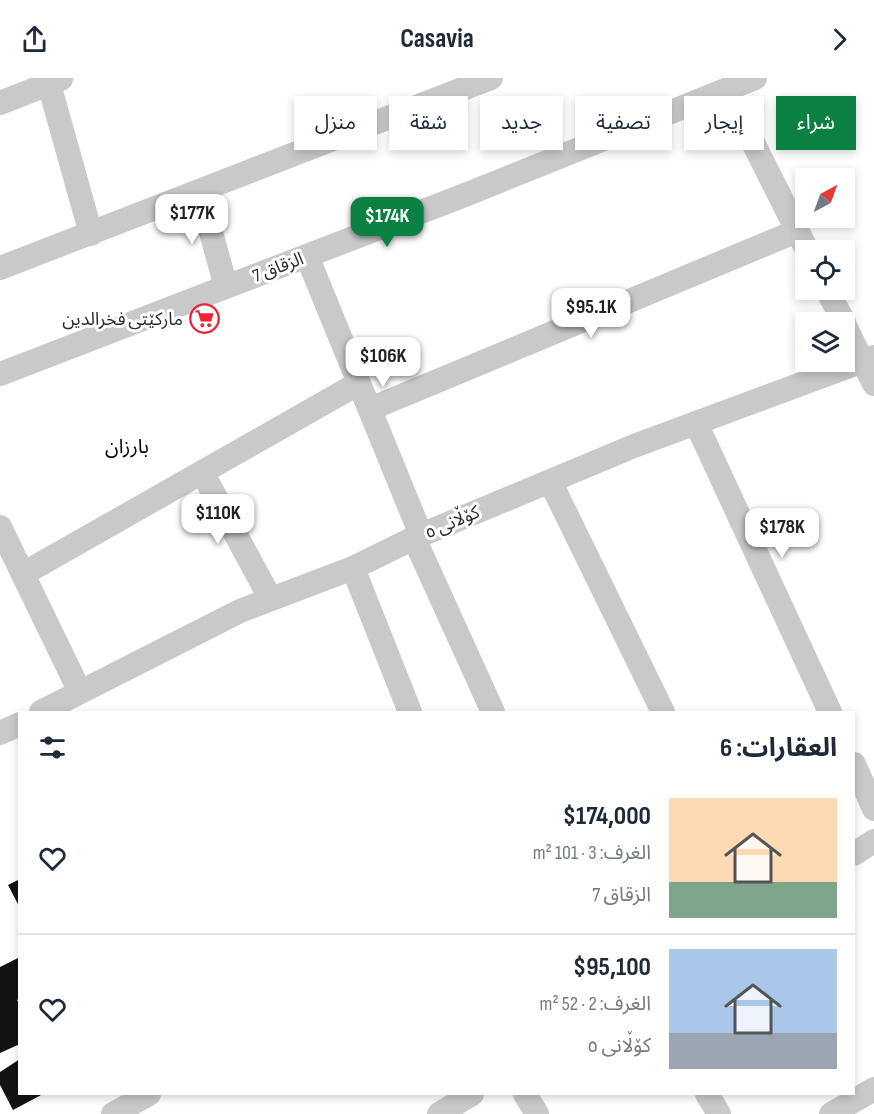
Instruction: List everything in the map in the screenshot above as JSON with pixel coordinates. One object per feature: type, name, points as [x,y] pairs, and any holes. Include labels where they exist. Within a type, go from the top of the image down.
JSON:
[{"type":"street","points":[[0,268],[491,78]]},
{"type":"street","name":"الزقاق 7","points":[[0,374],[307,256],[755,78]]},
{"type":"street","points":[[0,103],[56,81],[90,234]]},
{"type":"street","points":[[727,91],[802,240]]},
{"type":"street","points":[[200,192],[226,287]]},
{"type":"street","points":[[369,409],[795,244]]},
{"type":"street","points":[[307,256],[418,537],[493,711]]},
{"type":"street","points":[[855,339],[869,359],[874,384]]},
{"type":"street","name":"کۆڵانی ٥","points":[[43,711],[270,598],[353,568],[418,537],[550,481],[696,423],[869,359]]},
{"type":"street","points":[[23,574],[359,383]]},
{"type":"street","points":[[696,423],[830,711]]},
{"type":"street","points":[[202,472],[270,598]]},
{"type":"street","points":[[550,481],[663,711]]},
{"type":"street","points":[[2,534],[80,692]]},
{"type":"street","points":[[353,568],[410,711]]},
{"type":"street","points":[[0,733],[18,725]]},
{"type":"street","points":[[855,766],[874,809]]},
{"type":"street","points":[[855,853],[874,841]]},
{"type":"street","points":[[831,1114],[874,1089]]},
{"type":"street","points":[[113,1114],[147,1095]]},
{"type":"street","points":[[439,1114],[470,1095]]},
{"type":"street","points":[[526,1095],[537,1114]]},
{"type":"street","points":[[708,1095],[719,1114]]},
{"type":"building","points":[[18,880],[18,904],[8,885]]},
{"type":"building","points":[[18,958],[18,1045],[0,1053],[0,967]]},
{"type":"building","points":[[18,1060],[18,1095],[41,1095],[13,1110],[0,1085],[0,1072]]},
{"type":"place","name":"مارکێتی فخرالدین","points":[[204,319]]},
{"type":"district","name":"بارزان","points":[[127,446]]}]
